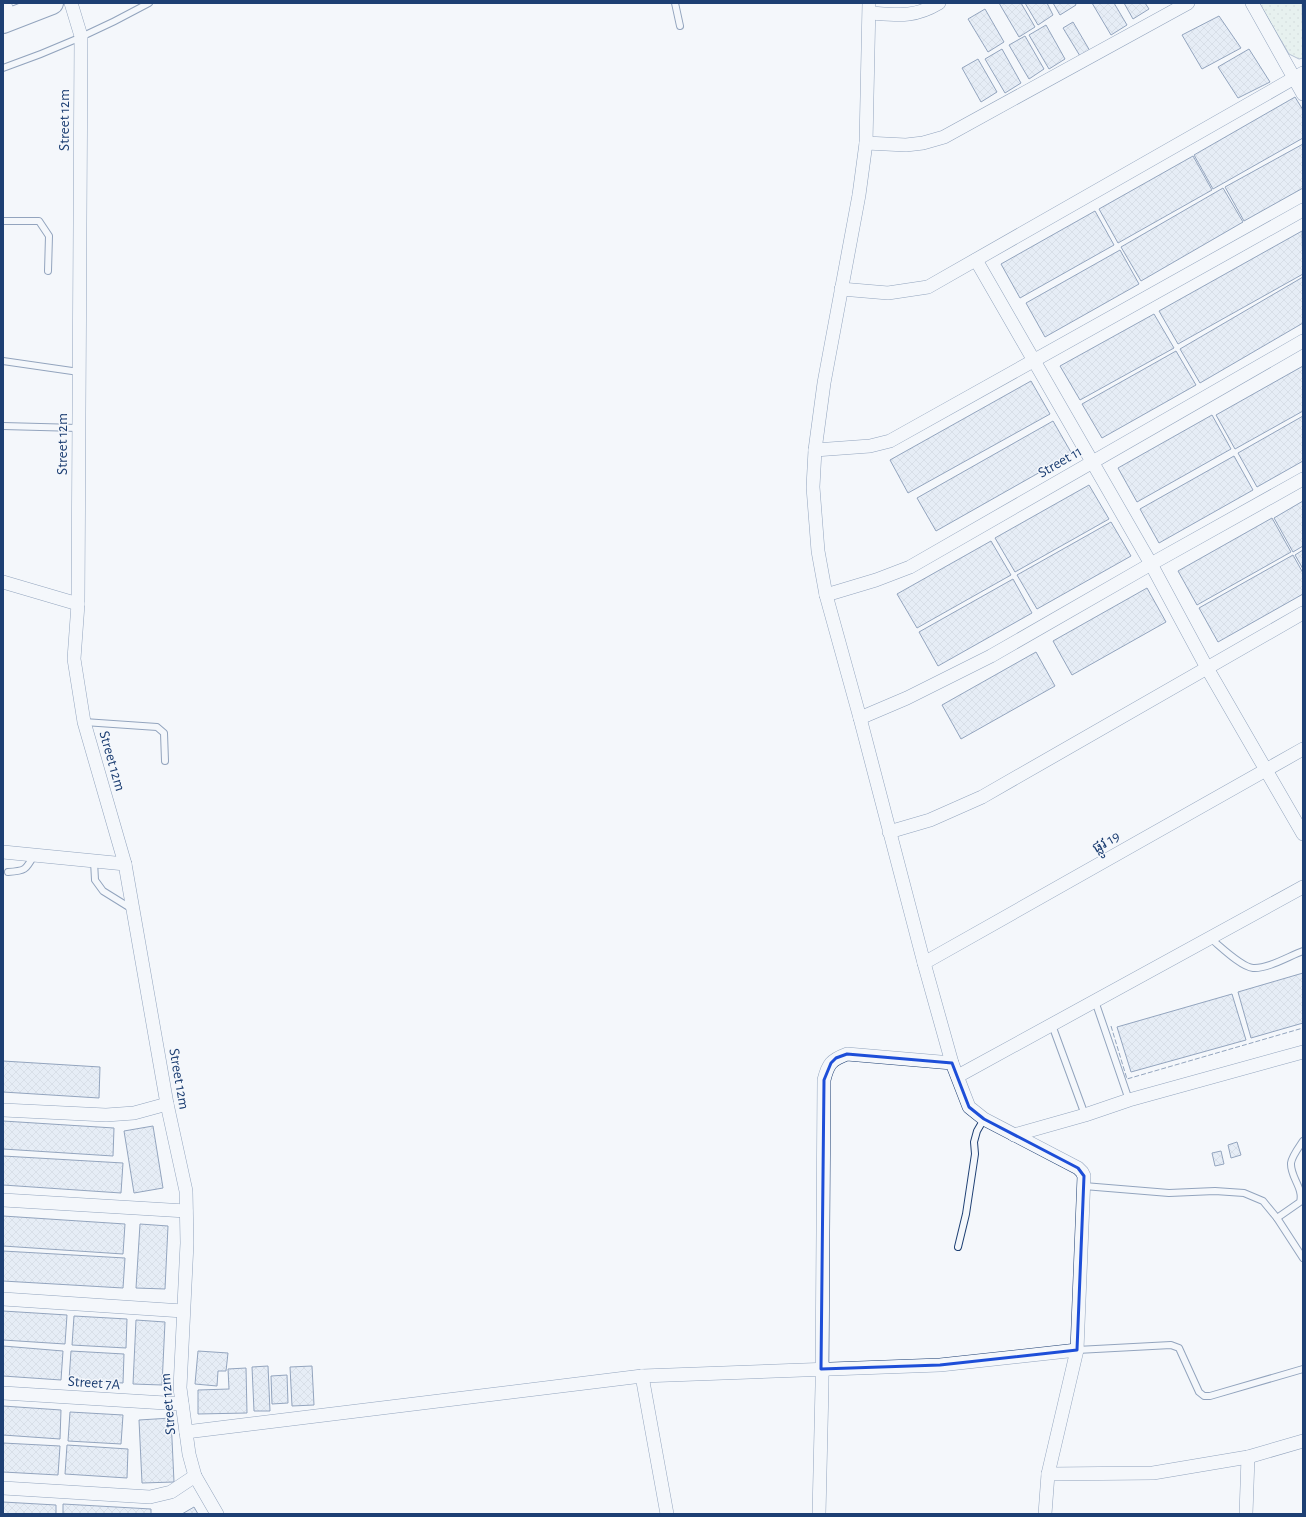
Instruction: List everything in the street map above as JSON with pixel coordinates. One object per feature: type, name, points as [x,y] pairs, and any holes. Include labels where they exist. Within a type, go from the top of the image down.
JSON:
[{"type":"highway","points":[[6,15],[52,3]]},
{"type":"street","name":"Street 12m","points":[[71,3],[81,36],[78,604],[74,659],[84,722],[125,864],[168,1104],[186,1191],[187,1243],[180,1388],[189,1454],[195,1476],[217,1514]]},
{"type":"street","points":[[939,3],[919,13],[901,15],[869,8],[866,143],[859,195],[824,383],[815,450],[813,487],[818,552],[826,595],[860,718],[924,963],[952,1063],[969,1107],[984,1119],[1078,1168],[1084,1176],[1077,1350],[1048,1474],[1045,1514]]},
{"type":"street","points":[[866,143],[906,145],[923,143],[944,137],[1188,3]]},
{"type":"street","points":[[1252,3],[1298,75],[1303,94]]},
{"type":"street","points":[[841,289],[888,293],[928,287],[1298,75]]},
{"type":"street","points":[[815,450],[870,446],[890,441],[1303,210]]},
{"type":"street","points":[[976,260],[1151,564],[1207,668],[1303,834]]},
{"type":"street","name":"Street 11","points":[[826,595],[876,580],[910,567],[1303,341]]},
{"type":"street","points":[[860,718],[907,698],[991,656],[1303,479]]},
{"type":"street","points":[[3,582],[78,604]]},
{"type":"street","points":[[889,832],[930,820],[982,797],[1303,613]]},
{"type":"street","name":"ផ្លូវ 19","points":[[924,963],[1303,749]]},
{"type":"street","points":[[3,852],[125,864]]},
{"type":"street","points":[[958,1076],[1303,887]]},
{"type":"street","points":[[1014,1135],[1085,1115],[1129,1100],[1303,1052]]},
{"type":"street","points":[[819,1514],[824,1080],[831,1062],[836,1058],[847,1054],[952,1063]]},
{"type":"street","points":[[3,1110],[106,1115],[134,1113],[168,1104]]},
{"type":"street","points":[[3,1200],[186,1211]]},
{"type":"street","points":[[3,1299],[183,1311]]},
{"type":"street","points":[[186,1432],[642,1376],[940,1365],[1077,1350]]},
{"type":"street","points":[[642,1376],[667,1514]]},
{"type":"street","name":"Street 7A","points":[[3,1393],[182,1404]]},
{"type":"street","points":[[1048,1474],[1153,1473],[1248,1456],[1303,1441]]},
{"type":"street","points":[[1246,1514],[1248,1456]]},
{"type":"street","points":[[3,1488],[150,1497],[171,1492],[195,1476]]},
{"type":"lane","points":[[3,68],[81,36],[149,3]]},
{"type":"lane","points":[[675,3],[680,26]]},
{"type":"lane","points":[[3,221],[39,221],[49,236],[48,271]]},
{"type":"lane","points":[[3,361],[79,372]]},
{"type":"lane","points":[[3,426],[78,428]]},
{"type":"lane","points":[[84,722],[157,728],[164,733],[165,761]]},
{"type":"lane","points":[[8,872],[22,871],[26,869],[34,855]]},
{"type":"lane","points":[[94,861],[95,880],[103,890],[110,897],[133,909]]},
{"type":"lane","points":[[1210,938],[1241,963],[1252,968],[1264,967],[1303,951]]},
{"type":"lane","points":[[1095,1001],[1129,1100]]},
{"type":"lane","points":[[1052,1024],[1085,1115]]},
{"type":"lane","points":[[958,1247],[975,1154],[974,1142],[977,1131],[984,1119]]},
{"type":"lane","points":[[1277,1218],[1300,1202],[1301,1196],[1291,1170],[1291,1162],[1303,1141]]},
{"type":"lane","points":[[1084,1186],[1169,1192],[1215,1191],[1244,1193],[1263,1201],[1277,1218],[1303,1258]]},
{"type":"lane","points":[[1077,1350],[1171,1345],[1179,1348],[1199,1392],[1204,1396],[1210,1396],[1303,1369]]},
{"type":"highlighted area","points":[[847,1054],[952,1063],[969,1107],[984,1119],[1078,1168],[1084,1176],[1077,1350],[940,1365],[821,1369],[824,1080],[831,1063],[836,1058]]},
{"type":"shaded area","points":[[1259,3],[1302,3],[1303,58],[1299,59],[1289,54]]},
{"type":"building","points":[[999,3],[1021,3],[1035,27],[1019,37]]},
{"type":"building","points":[[1025,3],[1047,3],[1053,15],[1038,25]]},
{"type":"building","points":[[1053,3],[1075,3],[1076,5],[1060,15]]},
{"type":"building","points":[[1092,3],[1114,3],[1127,25],[1111,35]]},
{"type":"building","points":[[1124,3],[1145,3],[1149,9],[1133,19]]},
{"type":"building","points":[[985,9],[1004,42],[988,52],[968,19]]},
{"type":"building","points":[[1219,16],[1241,48],[1202,69],[1182,35]]},
{"type":"building","points":[[1073,22],[1090,51],[1080,56],[1063,28]]},
{"type":"building","points":[[1046,25],[1065,59],[1049,69],[1029,35]]},
{"type":"building","points":[[1025,36],[1044,69],[1029,79],[1009,45]]},
{"type":"building","points":[[1002,49],[1021,83],[1005,93],[985,59]]},
{"type":"building","points":[[1249,49],[1270,82],[1238,98],[1218,67]]},
{"type":"building","points":[[978,59],[997,92],[981,102],[962,68]]},
{"type":"building","points":[[1295,97],[1303,110],[1303,138],[1213,189],[1194,155]]},
{"type":"building","points":[[1303,144],[1303,188],[1244,221],[1225,187]]},
{"type":"building","points":[[1193,156],[1212,190],[1118,243],[1099,209]]},
{"type":"building","points":[[1223,188],[1243,222],[1141,281],[1121,247]]},
{"type":"building","points":[[1095,211],[1114,245],[1020,298],[1001,264]]},
{"type":"building","points":[[1302,231],[1303,274],[1178,344],[1159,311]]},
{"type":"building","points":[[1120,250],[1139,284],[1045,337],[1026,303]]},
{"type":"building","points":[[1303,277],[1303,323],[1200,383],[1180,349]]},
{"type":"building","points":[[1154,314],[1174,348],[1080,400],[1060,366]]},
{"type":"building","points":[[1176,351],[1196,385],[1102,438],[1082,404]]},
{"type":"building","points":[[1303,366],[1303,411],[1235,449],[1216,415]]},
{"type":"building","points":[[1031,381],[1050,414],[908,493],[890,460]]},
{"type":"building","points":[[1212,415],[1231,449],[1137,502],[1118,468]]},
{"type":"building","points":[[1303,416],[1303,461],[1257,487],[1238,453]]},
{"type":"building","points":[[1053,421],[1072,454],[936,531],[917,498]]},
{"type":"building","points":[[1234,456],[1253,490],[1159,543],[1140,509]]},
{"type":"building","points":[[1089,485],[1109,519],[1015,572],[995,538]]},
{"type":"building","points":[[1303,501],[1303,546],[1293,552],[1274,518]]},
{"type":"building","points":[[1272,518],[1291,552],[1197,605],[1178,571]]},
{"type":"building","points":[[1111,522],[1131,556],[1037,609],[1017,575]]},
{"type":"building","points":[[991,541],[1011,575],[917,628],[897,594]]},
{"type":"building","points":[[1303,550],[1303,569],[1295,555]]},
{"type":"building","points":[[1293,555],[1303,573],[1303,594],[1218,642],[1199,608]]},
{"type":"building","points":[[1013,579],[1032,613],[938,666],[919,632]]},
{"type":"building","points":[[1147,588],[1166,622],[1072,675],[1053,641]]},
{"type":"building","points":[[1036,652],[1055,686],[961,739],[942,705]]},
{"type":"building","points":[[1303,973],[1303,1023],[1251,1038],[1238,992]]},
{"type":"building","points":[[1232,994],[1246,1040],[1131,1072],[1117,1027]]},
{"type":"building","points":[[3,1061],[100,1067],[99,1098],[3,1092]]},
{"type":"building","points":[[3,1121],[114,1128],[113,1156],[3,1149]]},
{"type":"building","points":[[153,1126],[163,1188],[134,1193],[124,1131]]},
{"type":"building","points":[[1237,1142],[1241,1155],[1231,1158],[1228,1145]]},
{"type":"building","points":[[1221,1151],[1224,1164],[1215,1166],[1212,1153]]},
{"type":"building","points":[[3,1156],[123,1163],[121,1193],[3,1185]]},
{"type":"building","points":[[3,1216],[125,1224],[123,1254],[3,1246]]},
{"type":"building","points":[[140,1224],[168,1226],[165,1289],[136,1288]]},
{"type":"building","points":[[3,1251],[125,1258],[123,1288],[3,1281]]},
{"type":"building","points":[[3,1311],[67,1315],[65,1344],[3,1340]]},
{"type":"building","points":[[74,1316],[127,1319],[126,1348],[72,1345]]},
{"type":"building","points":[[136,1320],[165,1322],[162,1385],[133,1384]]},
{"type":"building","points":[[3,1346],[63,1351],[61,1380],[3,1376]]},
{"type":"building","points":[[71,1351],[124,1354],[123,1383],[69,1380]]},
{"type":"building","points":[[198,1351],[228,1353],[226,1371],[218,1371],[217,1386],[195,1384]]},
{"type":"building","points":[[268,1366],[270,1411],[254,1411],[252,1367]]},
{"type":"building","points":[[312,1366],[314,1405],[292,1406],[290,1367]]},
{"type":"building","points":[[246,1368],[247,1413],[198,1414],[198,1390],[229,1389],[228,1369]]},
{"type":"building","points":[[287,1375],[288,1403],[272,1404],[271,1376]]},
{"type":"building","points":[[3,1406],[61,1410],[60,1439],[3,1435]]},
{"type":"building","points":[[70,1412],[123,1415],[121,1444],[68,1441]]},
{"type":"building","points":[[171,1418],[174,1482],[142,1483],[139,1420]]},
{"type":"building","points":[[3,1443],[60,1446],[58,1475],[3,1472]]},
{"type":"building","points":[[67,1445],[128,1449],[127,1478],[65,1474]]},
{"type":"building","points":[[3,1502],[56,1505],[56,1514],[3,1514]]},
{"type":"building","points":[[63,1504],[151,1509],[151,1514],[63,1514]]},
{"type":"building","points":[[194,1507],[198,1514],[182,1514]]},
{"type":"fence","points":[[1111,1026],[1127,1079],[1303,1028]]}]
